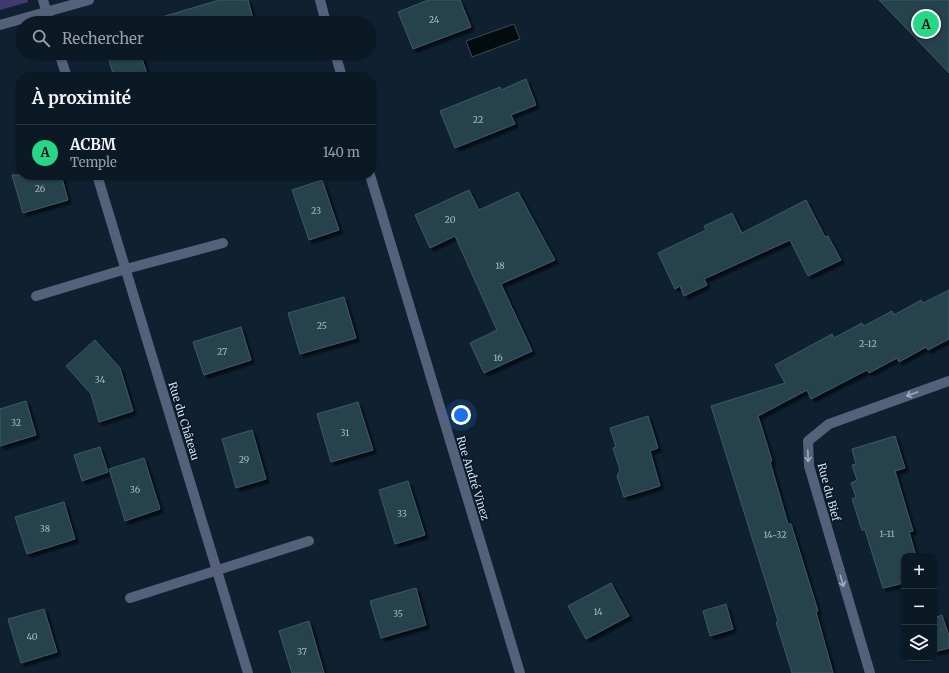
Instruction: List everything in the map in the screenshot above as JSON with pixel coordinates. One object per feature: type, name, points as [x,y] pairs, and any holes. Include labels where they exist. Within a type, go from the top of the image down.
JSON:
[{"type":"street","points":[[43,0],[48,16]]},
{"type":"street","points":[[35,16],[89,0]]},
{"type":"street","points":[[320,0],[324,16]]},
{"type":"street","points":[[0,25],[16,21]]},
{"type":"street","points":[[62,60],[66,72]]},
{"type":"street","points":[[337,60],[341,72]]},
{"type":"street","name":"Rue du Château","points":[[99,180],[216,572],[248,673]]},
{"type":"street","name":"Rue André Vinez","points":[[372,180],[520,673]]},
{"type":"street","points":[[36,296],[126,269],[223,243]]},
{"type":"street","name":"Rue du Bief","points":[[870,673],[809,466],[808,441],[830,424],[949,380]]},
{"type":"street","points":[[130,598],[216,572],[309,541]]},
{"type":"shaded area","points":[[0,0],[28,0],[28,2],[0,10]]},
{"type":"shaded area","points":[[514,24],[520,39],[472,57],[466,41]]},
{"type":"building","points":[[219,0],[248,0],[252,16],[165,16]]},
{"type":"building","points":[[428,0],[460,0],[471,27],[413,49],[398,12]]},
{"type":"building","points":[[879,0],[949,0],[949,73]]},
{"type":"building","points":[[109,60],[142,60],[146,72],[113,72]]},
{"type":"building","points":[[526,79],[536,105],[511,115],[515,124],[455,148],[440,111],[500,87],[501,90]]},
{"type":"building","points":[[12,175],[16,175],[16,180],[62,180],[68,200],[23,213]]},
{"type":"building","points":[[322,180],[339,230],[309,240],[292,190]]},
{"type":"building","points":[[469,190],[479,210],[518,192],[555,260],[501,284],[532,351],[484,373],[470,343],[497,330],[455,236],[430,248],[415,215]]},
{"type":"building","points":[[806,200],[825,237],[828,236],[841,260],[808,276],[790,240],[704,279],[707,285],[684,296],[680,286],[675,289],[658,253],[706,230],[704,226],[732,213],[742,233]]},
{"type":"building","points":[[949,290],[949,339],[928,350],[926,347],[899,362],[897,358],[869,373],[867,370],[811,399],[807,390],[758,416],[772,461],[770,462],[788,524],[791,524],[818,611],[816,612],[833,673],[792,673],[776,622],[778,621],[711,406],[785,383],[775,365],[832,334],[834,338],[862,323],[864,326],[892,311],[894,315],[921,300],[923,303]]},
{"type":"building","points":[[344,297],[356,338],[300,354],[288,313]]},
{"type":"building","points":[[241,327],[251,360],[204,375],[193,342]]},
{"type":"building","points":[[95,340],[120,368],[133,411],[99,422],[91,394],[66,366]]},
{"type":"building","points":[[26,401],[36,435],[0,446],[0,409]]},
{"type":"building","points":[[358,402],[373,450],[331,462],[317,414]]},
{"type":"building","points":[[648,416],[658,448],[650,451],[660,486],[624,497],[617,476],[620,470],[613,448],[616,447],[610,428]]},
{"type":"building","points":[[252,430],[266,479],[236,488],[222,439]]},
{"type":"building","points":[[895,436],[905,468],[895,471],[913,531],[909,532],[915,553],[901,553],[901,584],[883,588],[865,530],[862,530],[852,499],[856,497],[851,483],[857,480],[852,465],[856,464],[852,449]]},
{"type":"building","points":[[100,447],[108,472],[82,481],[74,455]]},
{"type":"building","points":[[144,458],[160,509],[125,521],[109,469]]},
{"type":"building","points":[[408,481],[425,535],[395,544],[379,490]]},
{"type":"building","points":[[64,502],[75,539],[27,554],[15,517]]},
{"type":"building","points":[[611,583],[629,616],[586,639],[568,606]]},
{"type":"building","points":[[416,588],[426,625],[381,638],[370,601]]},
{"type":"building","points":[[726,604],[733,629],[710,636],[703,611]]},
{"type":"building","points":[[44,609],[57,652],[21,663],[8,619]]},
{"type":"building","points":[[942,615],[949,636],[949,648],[937,651],[937,625],[937,617]]},
{"type":"building","points":[[309,621],[324,673],[292,673],[279,631]]},
{"type":"place","name":"ACBM","points":[[926,24]]}]
